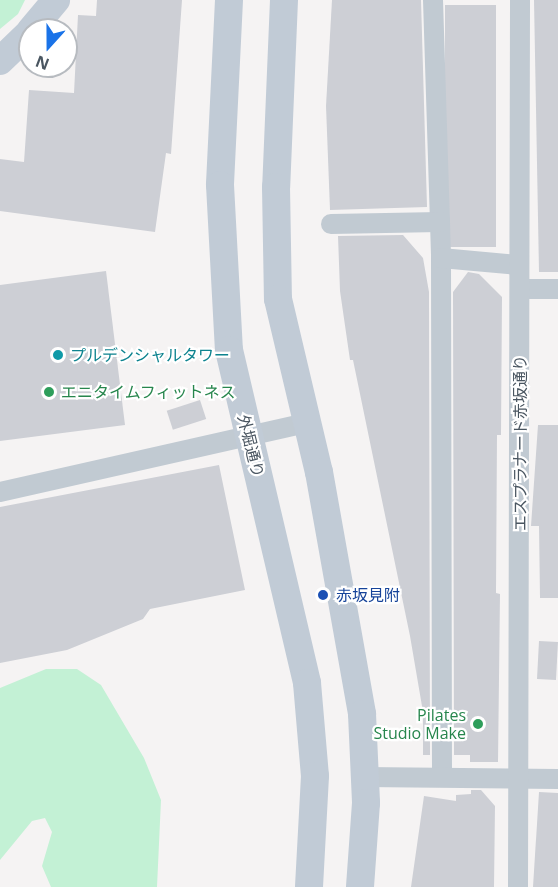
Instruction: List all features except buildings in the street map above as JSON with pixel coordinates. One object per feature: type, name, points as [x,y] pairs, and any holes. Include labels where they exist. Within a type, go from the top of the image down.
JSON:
[{"type":"main road","points":[[41,18],[56,0]]},
{"type":"main road","name":"外堀通り","points":[[229,0],[220,185],[230,350],[248,438],[307,683],[315,788],[309,887]]},
{"type":"main road","points":[[284,0],[276,187],[279,299],[307,423],[362,714],[364,777],[360,887]]},
{"type":"main road","points":[[0,61],[18,44]]},
{"type":"street","points":[[433,0],[441,258],[442,777]]},
{"type":"street","name":"エスプラナード赤坂通り","points":[[518,887],[521,779],[520,289],[518,265],[520,0]]},
{"type":"street","points":[[331,224],[440,222]]},
{"type":"street","points":[[441,258],[518,265]]},
{"type":"street","points":[[520,289],[558,289]]},
{"type":"street","points":[[0,492],[307,423]]},
{"type":"street","points":[[364,777],[558,779]]},
{"type":"green space","points":[[0,0],[25,0],[18,14],[0,29]]},
{"type":"green space","points":[[46,669],[77,669],[101,685],[144,758],[161,800],[157,887],[51,887],[42,866],[52,832],[45,818],[32,821],[0,860],[0,688]]},
{"type":"place","name":"プルデンシャルタワー","points":[[58,355]]},
{"type":"place","name":"エニタイムフィットネス","points":[[49,392]]},
{"type":"place","name":"赤坂見附","points":[[323,595]]},
{"type":"place","name":"Pilates Studio Make","points":[[478,724]]}]
